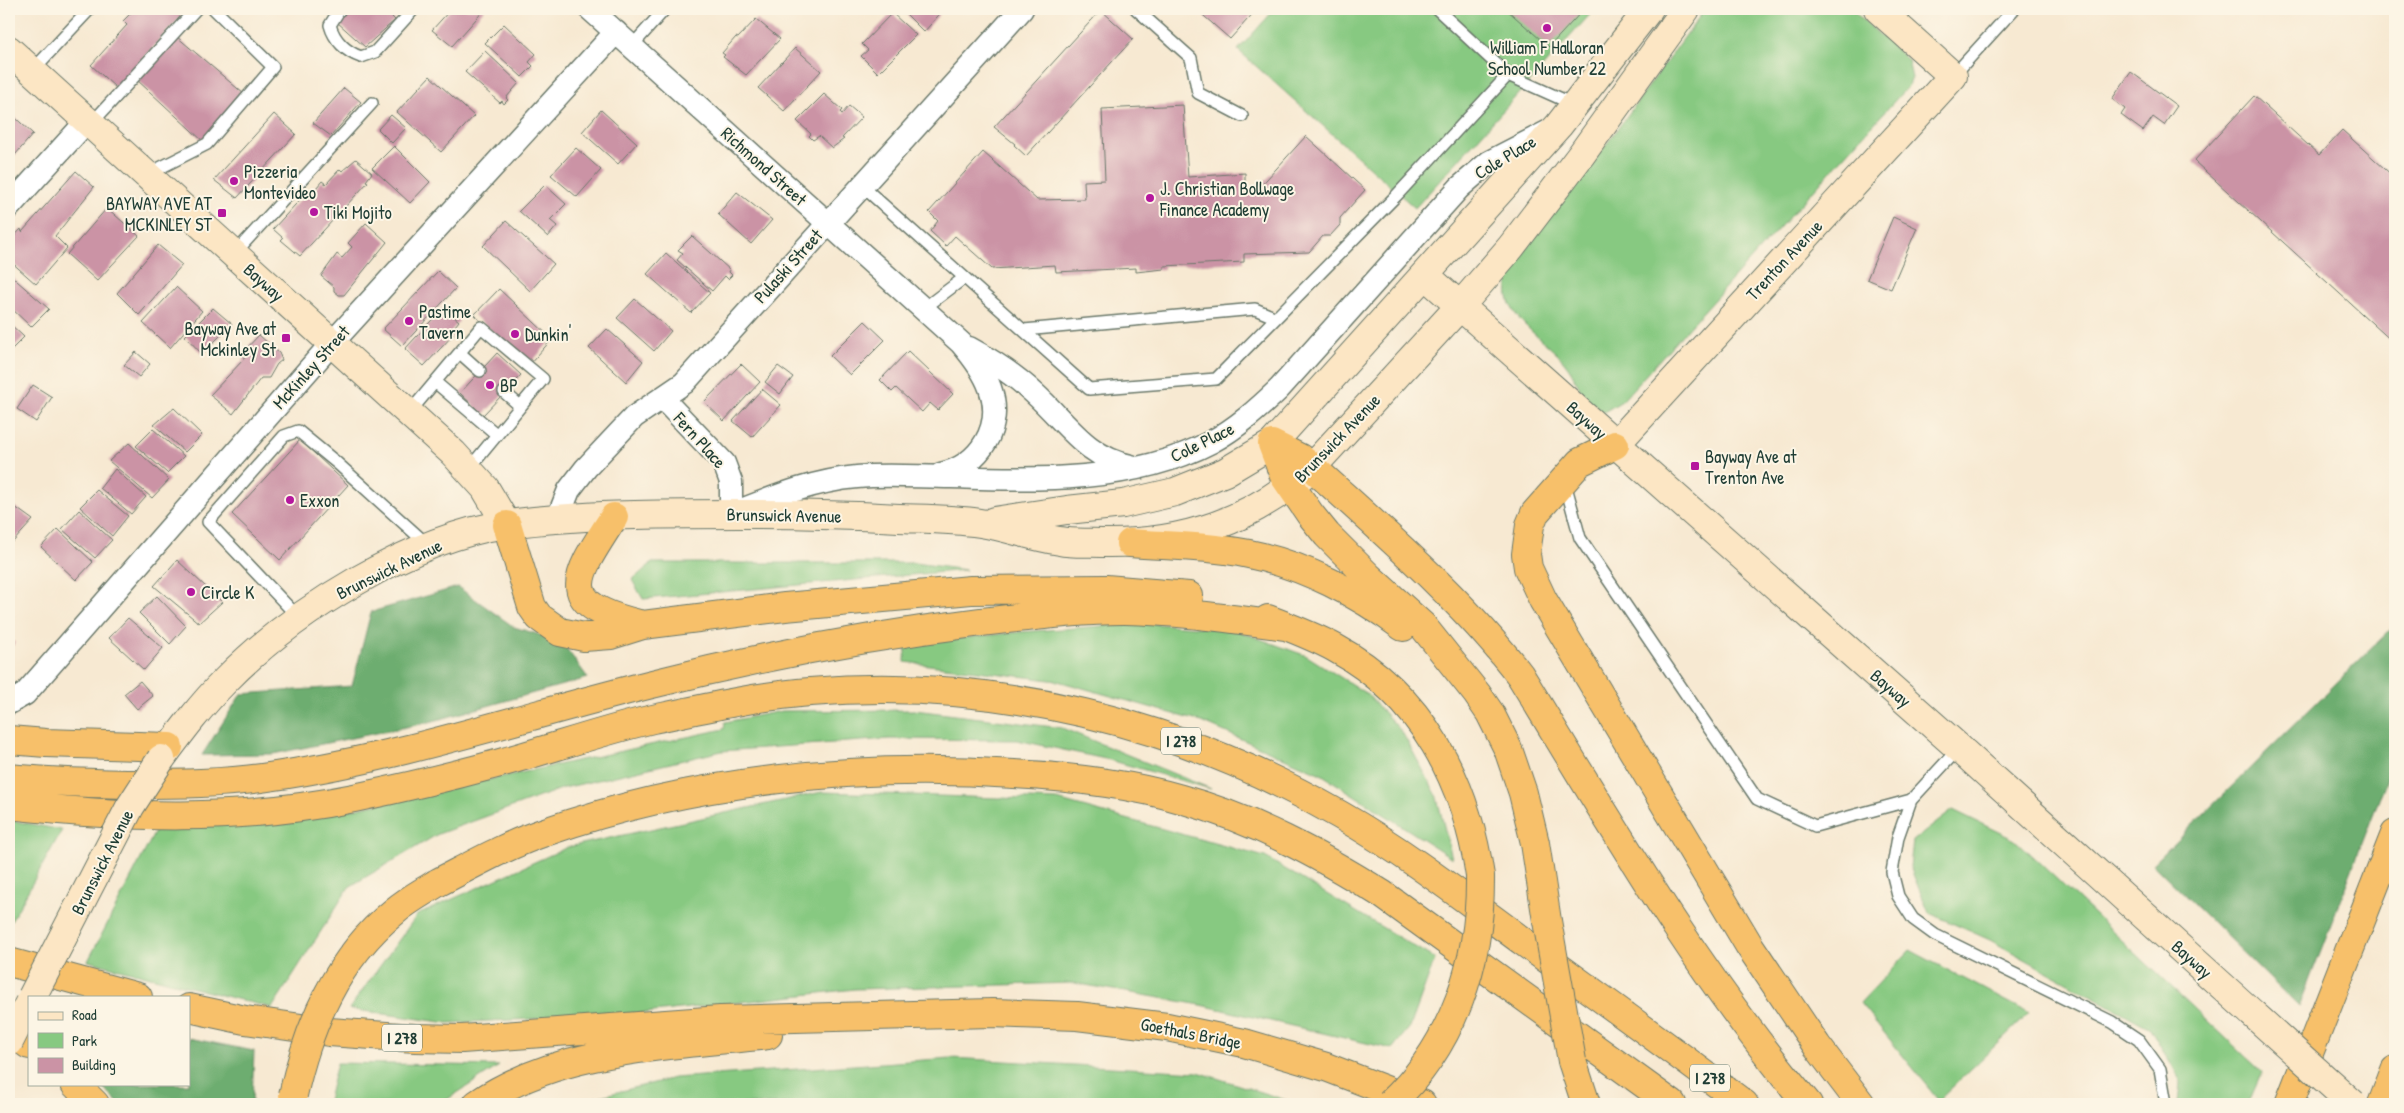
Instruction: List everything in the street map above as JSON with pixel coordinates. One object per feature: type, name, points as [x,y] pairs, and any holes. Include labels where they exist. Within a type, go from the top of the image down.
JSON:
[{"type":"highway","points":[[1272,444],[1300,458],[1312,468],[1463,609],[1510,662],[1719,992],[1808,1104]]},
{"type":"highway","points":[[1272,444],[1290,487],[1327,535],[1422,625],[1460,671],[1490,713],[1508,749],[1529,817],[1572,1061],[1586,1104]]},
{"type":"highway","points":[[1615,445],[1580,462],[1542,502],[1530,524],[1526,554],[1528,568],[1535,586],[1749,945],[1817,1046],[1860,1104]]},
{"type":"highway","points":[[614,517],[584,566],[579,585],[581,594],[586,601],[601,613],[644,625]]},
{"type":"highway","points":[[507,524],[517,552],[527,596],[539,617],[560,632],[584,637],[611,635],[644,625],[785,607],[971,590],[1074,588],[1135,590],[1200,598],[1228,604],[1286,626],[1336,648],[1384,683],[1420,720],[1456,783],[1472,830],[1480,876],[1480,920],[1471,966],[1463,993],[1453,1018],[1433,1053],[1404,1092],[1390,1104]]},
{"type":"highway","points":[[1130,543],[1250,554],[1305,572],[1332,584],[1382,612],[1460,671]]},
{"type":"highway","points":[[9,778],[60,782],[162,784],[236,781],[273,777],[422,746],[646,685],[752,660],[894,633],[987,622],[1120,610],[1197,614],[1286,626]]},
{"type":"highway","name":"I 278","points":[[9,804],[131,816],[170,816],[244,813],[317,804],[385,791],[496,764],[648,720],[735,702],[809,692],[883,689],[963,692],[1042,704],[1118,721],[1189,743],[1268,777],[1338,814],[1370,833],[1461,896],[1676,1052],[1744,1104]]},
{"type":"highway","points":[[9,740],[165,753]]},
{"type":"highway","points":[[292,1100],[309,1034],[321,1004],[348,960],[374,930],[396,910],[437,883],[506,849],[560,827],[626,808],[723,788],[830,774],[934,770],[1040,775],[1137,788],[1180,798],[1263,828],[1346,872],[1382,894],[1672,1104]]},
{"type":"highway","points":[[2289,1104],[2395,834]]},
{"type":"highway","points":[[9,962],[134,996]]},
{"type":"highway","name":"I 278","points":[[190,1008],[245,1020],[329,1032],[453,1039],[720,1020],[950,1015]]},
{"type":"highway","name":"Goethals Bridge","points":[[950,1015],[992,1013],[1077,1016],[1120,1020],[1204,1034],[1310,1062],[1422,1104]]},
{"type":"highway","points":[[477,1104],[518,1081],[586,1059],[612,1054],[950,1015]]},
{"type":"highway","points":[[9,1030],[28,1044]]},
{"type":"highway","points":[[2382,1104],[2395,1070]]},
{"type":"highway","points":[[77,1086],[96,1104]]},
{"type":"street","name":"Richmond Street","points":[[590,9],[961,343],[977,363],[991,389],[994,404],[992,431],[986,443],[968,462],[956,470],[923,477]]},
{"type":"street","name":"Pulaski Street","points":[[557,520],[569,490],[577,478],[634,417],[684,383],[826,223],[1022,9]]},
{"type":"street","name":"Cole Place","points":[[1425,275],[1567,115],[1649,9]]},
{"type":"street","points":[[1460,305],[1511,246],[1557,187],[1686,9]]},
{"type":"street","points":[[1878,9],[1953,76]]},
{"type":"street","name":"McKinley Street","points":[[9,703],[25,694],[332,343],[624,39]]},
{"type":"street","name":"Bayway","points":[[9,50],[409,413],[468,470],[494,501],[507,524]]},
{"type":"street","name":"Trenton Avenue","points":[[1615,445],[1953,76]]},
{"type":"street","name":"Cole Place","points":[[731,514],[787,492],[824,481],[859,476],[1050,478],[1139,468],[1178,456],[1211,442],[1246,419],[1279,388],[1459,188],[1489,162],[1567,115]]},
{"type":"street","points":[[9,207],[89,123]]},
{"type":"street","name":"Bayway","points":[[1425,275],[1959,748],[2352,1104]]},
{"type":"street","name":"Brunswick Avenue","points":[[981,523],[1123,504],[1176,492],[1225,472],[1272,444],[1425,275]]},
{"type":"street","name":"Brunswick Avenue","points":[[33,996],[130,807],[165,753],[225,680],[254,654],[328,598],[365,578],[430,547],[468,534],[507,524],[614,517],[731,514],[873,516],[981,523],[1062,542],[1130,543],[1182,537],[1211,528],[1261,505],[1290,487],[1312,468],[1460,305]]},
{"type":"street","name":"Richmond Street","points":[[961,343],[1020,380],[1085,445],[1096,453],[1109,460],[1139,468]]},
{"type":"street","name":"Fern Place","points":[[663,399],[724,463],[731,482],[731,514]]},
{"type":"street","points":[[9,1042],[28,1005]]},
{"type":"lane","points":[[32,71],[90,9]]},
{"type":"lane","points":[[89,123],[196,9]]},
{"type":"lane","points":[[146,175],[207,144],[273,67],[214,9]]},
{"type":"lane","points":[[340,9],[330,25],[332,34],[342,46],[360,57],[375,52],[414,9]]},
{"type":"lane","points":[[624,39],[665,9]]},
{"type":"lane","points":[[1136,9],[1190,58],[1198,93],[1242,116]]},
{"type":"lane","points":[[1437,9],[1508,75],[1567,115]]},
{"type":"lane","points":[[1953,76],[2014,9]]},
{"type":"lane","points":[[861,185],[1090,388],[1216,379],[1274,317],[1396,196],[1508,75]]},
{"type":"lane","points":[[234,254],[372,103]]},
{"type":"lane","points":[[923,309],[964,278]]},
{"type":"lane","points":[[1024,330],[1255,309],[1274,317]]},
{"type":"lane","points":[[409,413],[481,328],[543,379],[468,470]]},
{"type":"lane","points":[[460,352],[480,371]]},
{"type":"lane","points":[[435,382],[496,434]]},
{"type":"lane","points":[[504,392],[520,406]]},
{"type":"lane","points":[[300,619],[208,522],[284,436],[298,432],[336,463],[430,547]]},
{"type":"lane","points":[[1564,478],[1580,538],[1757,799],[1815,826],[1911,800]]},
{"type":"lane","points":[[1959,748],[1911,800],[1898,837],[1892,872],[1898,896],[1913,919],[1935,935],[2112,1022],[2139,1040],[2160,1069],[2166,1104]]},
{"type":"green space","points":[[1275,9],[1595,9],[1415,208],[1238,50]]},
{"type":"green space","points":[[1705,9],[1851,9],[1908,60],[1912,78],[1909,85],[1622,401],[1604,412],[1590,404],[1565,363],[1519,319],[1509,301],[1508,287],[1510,278],[1514,264],[1592,164]]},
{"type":"green space","points":[[652,563],[915,563],[966,570],[643,599],[632,580]]},
{"type":"green space","points":[[458,587],[514,627],[561,641],[588,678],[426,723],[273,754],[202,755],[241,694],[352,686],[371,612]]},
{"type":"green space","points":[[1144,623],[1235,630],[1307,656],[1367,694],[1402,732],[1436,794],[1452,858],[1321,774],[1202,722],[1058,681],[905,662],[906,644],[1020,632]]},
{"type":"green space","points":[[2395,625],[2395,758],[2299,1007],[2153,864]]},
{"type":"green space","points":[[914,710],[1062,728],[1211,789],[1110,760],[1017,740],[889,739],[722,751],[564,788],[438,834],[349,887],[272,1008],[88,961],[159,824],[283,824],[724,729],[725,722],[782,711]]},
{"type":"green space","points":[[822,792],[1057,800],[1265,857],[1435,959],[1410,1027],[1392,1049],[1201,1005],[1074,983],[855,989],[636,1014],[448,1023],[349,1009],[417,915],[568,847]]},
{"type":"green space","points":[[1953,810],[2015,840],[2262,1072],[2248,1104],[2179,1104],[2181,1082],[2150,1028],[1990,940],[1929,913],[1910,867],[1913,841]]},
{"type":"green space","points":[[9,820],[62,830],[9,925]]},
{"type":"green space","points":[[1910,950],[2029,1013],[1939,1100],[1860,1003]]},
{"type":"green space","points":[[190,1038],[254,1051],[252,1104],[119,1104],[102,1086],[190,1086]]},
{"type":"green space","points":[[951,1058],[1198,1072],[1298,1104],[569,1104],[674,1078]]},
{"type":"green space","points":[[337,1063],[499,1066],[440,1104],[327,1104]]},
{"type":"building","points":[[135,9],[188,9],[116,88],[91,65],[127,25],[123,21]]},
{"type":"building","points":[[350,9],[400,9],[392,17],[395,20],[365,47],[337,22]]},
{"type":"building","points":[[451,9],[485,9],[452,46],[432,30]]},
{"type":"building","points":[[901,9],[944,9],[924,32]]},
{"type":"building","points":[[1196,9],[1257,9],[1230,39]]},
{"type":"building","name":"William F Halloran School Number 22","points":[[1506,9],[1584,9],[1549,47]]},
{"type":"building","points":[[1101,10],[1133,39],[1026,156],[1015,144],[994,127]]},
{"type":"building","points":[[892,13],[916,35],[878,73],[861,56],[868,50],[862,44]]},
{"type":"building","points":[[756,19],[780,39],[746,75],[723,57],[725,55],[722,53]]},
{"type":"building","points":[[504,24],[536,54],[529,62],[533,66],[522,77],[485,43]]},
{"type":"building","points":[[176,36],[244,94],[204,142],[136,79]]},
{"type":"building","points":[[795,48],[821,71],[784,111],[758,88]]},
{"type":"building","points":[[485,51],[519,83],[506,98],[508,100],[504,104],[502,101],[500,103],[465,72]]},
{"type":"building","points":[[2131,72],[2177,106],[2164,125],[2153,117],[2143,131],[2121,115],[2125,109],[2112,99]]},
{"type":"building","points":[[430,76],[474,116],[441,152],[397,112]]},
{"type":"building","points":[[344,88],[361,102],[331,136],[313,123]]},
{"type":"building","points":[[824,94],[842,110],[840,112],[842,114],[849,106],[862,117],[842,138],[844,139],[832,148],[819,136],[813,140],[809,136],[811,134],[797,121]]},
{"type":"building","points":[[2254,96],[2319,155],[2342,130],[2395,178],[2395,344],[2194,161]]},
{"type":"building","points":[[1183,105],[1188,177],[1245,173],[1245,191],[1257,190],[1306,136],[1365,190],[1340,218],[1340,225],[1330,236],[1323,236],[1309,252],[1244,254],[1244,262],[1164,266],[1164,269],[1136,272],[1136,268],[1056,272],[1055,265],[992,269],[955,236],[946,246],[930,231],[938,221],[929,212],[983,152],[1037,200],[1085,199],[1084,181],[1105,180],[1102,109]]},
{"type":"building","points":[[601,110],[637,143],[618,164],[582,132]]},
{"type":"building","points":[[9,112],[33,134],[9,162]]},
{"type":"building","points":[[274,114],[296,134],[237,198],[214,180]]},
{"type":"building","points":[[391,115],[406,128],[392,143],[378,129]]},
{"type":"building","points":[[394,146],[430,182],[410,203],[372,168]]},
{"type":"building","points":[[576,148],[601,170],[577,197],[551,175]]},
{"type":"building","name":"Tiki Mojito","points":[[356,159],[372,173],[366,181],[368,182],[300,256],[281,240],[283,238],[273,229],[307,192],[310,195],[322,181],[326,184],[340,169],[342,171]]},
{"type":"building","points":[[76,171],[94,187],[55,236],[67,248],[36,284],[9,260],[9,242],[21,229],[22,232]]},
{"type":"building","points":[[545,185],[566,204],[550,220],[557,226],[548,237],[519,211]]},
{"type":"building","points":[[737,192],[772,220],[751,244],[718,214]]},
{"type":"building","points":[[107,208],[139,236],[97,281],[67,254]]},
{"type":"building","points":[[1893,217],[1917,228],[1891,289],[1867,279]]},
{"type":"building","points":[[506,221],[554,264],[530,291],[483,246]]},
{"type":"building","points":[[366,223],[387,242],[344,295],[339,295],[334,291],[334,287],[321,276],[337,254],[342,258],[352,247],[348,243]]},
{"type":"building","points":[[692,236],[730,270],[729,272],[732,275],[728,279],[725,276],[712,291],[677,260],[683,253],[678,250]]},
{"type":"building","points":[[158,245],[182,265],[139,315],[117,293]]},
{"type":"building","points":[[666,253],[710,293],[691,313],[647,274]]},
{"type":"building","points":[[438,271],[456,288],[402,346],[383,329]]},
{"type":"building","points":[[9,274],[49,309],[31,327],[9,306]]},
{"type":"building","points":[[176,287],[202,311],[170,348],[143,323]]},
{"type":"building","points":[[499,289],[552,339],[529,365],[474,315]]},
{"type":"building","points":[[635,299],[671,331],[654,351],[617,318]]},
{"type":"building","points":[[213,308],[232,324],[202,354],[185,336]]},
{"type":"building","points":[[443,308],[459,321],[451,331],[454,334],[424,366],[405,349]]},
{"type":"building","points":[[865,321],[885,340],[850,375],[830,356]]},
{"type":"building","points":[[9,323],[24,337],[9,352]]},
{"type":"building","points":[[607,329],[643,361],[626,382],[589,348]]},
{"type":"building","points":[[259,335],[279,353],[282,360],[277,364],[269,378],[261,378],[233,414],[210,395],[244,359],[244,351]]},
{"type":"building","points":[[908,351],[953,394],[938,410],[930,403],[922,412],[896,388],[892,392],[880,380]]},
{"type":"building","points":[[136,352],[150,364],[139,377],[124,365]]},
{"type":"building","points":[[497,353],[521,375],[483,415],[460,393]]},
{"type":"building","points":[[741,364],[760,382],[724,421],[704,402]]},
{"type":"building","points":[[778,366],[793,377],[780,394],[765,382]]},
{"type":"building","points":[[33,385],[52,397],[36,422],[17,409]]},
{"type":"building","points":[[762,389],[781,405],[752,437],[733,421]]},
{"type":"building","points":[[174,408],[202,435],[185,452],[154,425]]},
{"type":"building","points":[[153,429],[184,456],[167,473],[136,446]]},
{"type":"building","name":"Exxon","points":[[300,440],[348,485],[280,560],[232,514]]},
{"type":"building","points":[[129,443],[169,480],[152,498],[109,461]]},
{"type":"building","points":[[115,469],[146,497],[131,514],[100,488]]},
{"type":"building","points":[[97,490],[128,516],[112,536],[80,507]]},
{"type":"building","points":[[15,507],[33,520],[12,543],[9,540],[9,513]]},
{"type":"building","points":[[79,510],[112,540],[95,558],[62,529]]},
{"type":"building","points":[[58,529],[93,562],[76,580],[41,547]]},
{"type":"building","points":[[177,560],[222,602],[199,623],[154,586]]},
{"type":"building","points":[[157,596],[186,626],[170,644],[139,613]]},
{"type":"building","points":[[128,618],[163,648],[144,670],[109,638]]},
{"type":"building","points":[[9,637],[15,643],[9,650]]},
{"type":"building","points":[[140,681],[153,696],[137,709],[124,694]]},
{"type":"place","name":"William F Halloran School Number 22","points":[[1547,28]]},
{"type":"place","name":"Pizzeria Montevideo","points":[[234,181]]},
{"type":"place","name":"J. Christian Bollwage Finance Academy","points":[[1150,198]]},
{"type":"place","name":"Tiki Mojito","points":[[314,212]]},
{"type":"place","name":"BAYWAY AVE AT MCKINLEY ST","points":[[222,213]]},
{"type":"place","name":"Pastime Tavern","points":[[409,321]]},
{"type":"place","name":"Dunkin'","points":[[515,334]]},
{"type":"place","name":"Bayway Ave at Mckinley St","points":[[286,338]]},
{"type":"place","name":"BP","points":[[490,385]]},
{"type":"place","name":"Bayway Ave at Trenton Ave","points":[[1695,466]]},
{"type":"place","name":"Exxon","points":[[290,500]]},
{"type":"place","name":"Circle K","points":[[191,592]]}]
